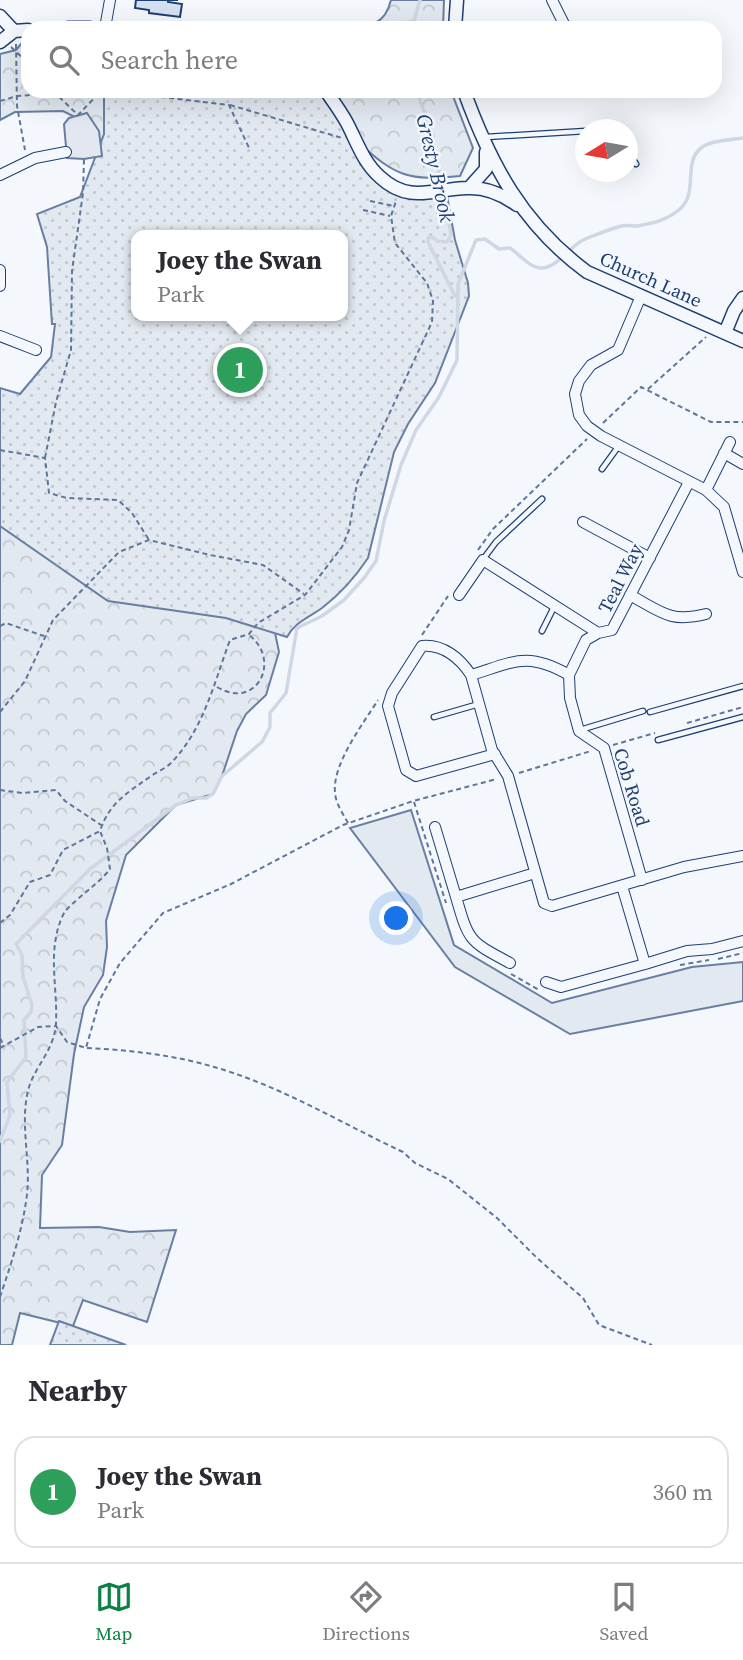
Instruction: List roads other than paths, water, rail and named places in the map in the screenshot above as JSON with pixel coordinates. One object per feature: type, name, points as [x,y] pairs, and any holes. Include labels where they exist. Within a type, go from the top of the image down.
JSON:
[{"type":"street","points":[[106,21],[110,0]]},
{"type":"street","points":[[456,21],[457,0]]},
{"type":"street","points":[[552,0],[562,21]]},
{"type":"street","points":[[0,16],[14,31]]},
{"type":"street","points":[[1,41],[14,31],[21,30]]},
{"type":"street","points":[[331,98],[346,122],[359,152],[381,178],[398,190],[413,194],[469,188],[499,194],[523,209]]},
{"type":"street","points":[[467,98],[501,177],[523,209]]},
{"type":"street","points":[[469,188],[486,169],[484,143]]},
{"type":"street","points":[[0,175],[27,161],[66,152]]},
{"type":"street","name":"Church Lane","points":[[523,209],[556,246],[587,272],[743,341]]},
{"type":"street","points":[[0,270],[0,286]]},
{"type":"street","points":[[641,296],[623,344],[618,350],[590,365],[579,381],[575,394],[579,415],[587,426],[706,490],[724,507],[743,572]]},
{"type":"street","points":[[720,331],[743,298]]},
{"type":"street","points":[[0,336],[36,350]]},
{"type":"street","points":[[706,490],[730,442]]},
{"type":"street","points":[[724,453],[743,464]]},
{"type":"street","name":"Teal Way","points":[[569,675],[586,640],[598,633],[612,630],[689,482]]},
{"type":"street","points":[[583,522],[650,558]]},
{"type":"street","points":[[460,595],[483,560],[598,633]]},
{"type":"street","points":[[630,595],[666,615],[680,619],[706,614]]},
{"type":"street","points":[[495,754],[416,776],[406,770],[388,706],[392,693],[422,646],[434,645],[461,660],[471,675],[495,754],[508,776],[544,903],[552,906],[684,867],[743,856]]},
{"type":"street","points":[[471,675],[530,659],[548,663],[569,675],[570,698],[579,731]]},
{"type":"street","name":"Cob Road","points":[[579,731],[604,748],[642,880]]},
{"type":"street","points":[[435,827],[466,932],[478,945],[508,967]]},
{"type":"street","points":[[456,897],[535,873]]},
{"type":"street","points":[[622,886],[645,964]]},
{"type":"street","points":[[546,982],[561,987],[687,951],[712,949],[743,941]]},
{"type":"lane","points":[[484,143],[575,132]]},
{"type":"lane","points":[[602,469],[619,445]]},
{"type":"lane","points":[[483,560],[496,542],[542,499]]},
{"type":"lane","points":[[542,631],[555,606]]},
{"type":"lane","points":[[650,712],[743,686]]},
{"type":"lane","points":[[434,717],[479,704]]},
{"type":"lane","points":[[579,731],[643,711]]},
{"type":"lane","points":[[658,740],[743,717]]},
{"type":"waterway","name":"Gresty Brook","points":[[414,21],[420,0]]},
{"type":"waterway","name":"Gresty Brook","points":[[419,98],[427,118],[442,186]]},
{"type":"waterway","points":[[0,1141],[10,1115],[7,1082],[26,1057],[24,1020],[31,1012],[32,1005],[23,977],[22,955],[16,944],[90,869],[176,805],[213,794],[222,776],[262,742],[270,727],[270,713],[286,693],[297,628],[322,616],[344,600],[376,561],[384,521],[401,465],[416,430],[439,397],[457,360],[458,284],[476,240],[485,239],[499,249],[510,248],[533,266],[547,267],[585,239],[621,226],[649,224],[671,215],[686,201],[693,161],[701,148],[716,142],[743,138]]},
{"type":"waterway","name":"Gresty Brook","points":[[444,194],[451,235],[447,242],[437,241],[432,237],[428,238],[428,242],[455,296]]},
{"type":"place","name":"Joey the Swan","points":[[240,370]]}]
